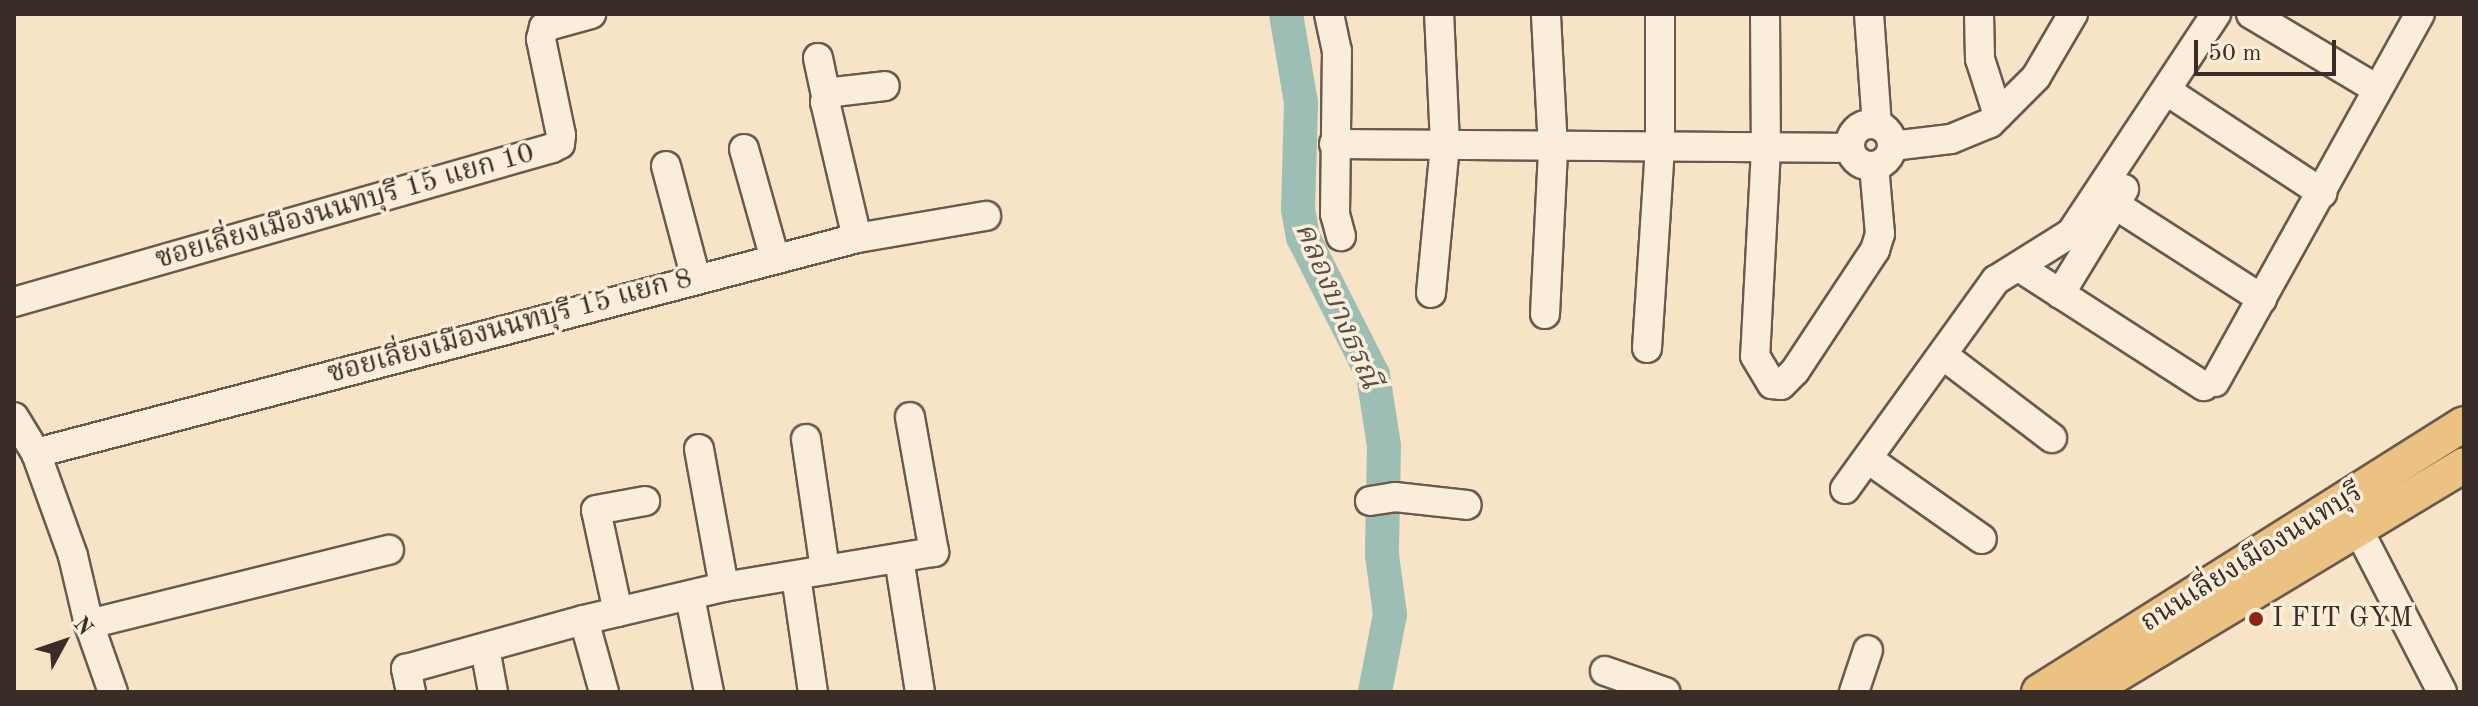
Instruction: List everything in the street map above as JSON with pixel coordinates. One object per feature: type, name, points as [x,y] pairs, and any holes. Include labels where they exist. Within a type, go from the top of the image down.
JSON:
[{"type":"main road","name":"ถนนเลี่ยงเมืองนนทบุรี","points":[[2039,692],[2464,424]]},
{"type":"main road","name":"ถนนเลี่ยงเมืองนนทบุรี","points":[[2088,692],[2464,465]]},
{"type":"street","name":"ซอยเลี่ยงเมืองนนทบุรี 15 แยก 10","points":[[14,302],[552,148],[561,135],[541,39],[544,27],[591,14]]},
{"type":"street","points":[[1329,14],[1337,51],[1334,144],[1341,236]]},
{"type":"street","points":[[1431,293],[1445,144],[1439,14]]},
{"type":"street","points":[[1545,314],[1553,149],[1546,14]]},
{"type":"street","points":[[1647,348],[1660,149],[1660,14]]},
{"type":"street","points":[[1765,14],[1766,149],[1755,356],[1772,384],[1781,385],[1795,371],[1875,250],[1880,234],[1881,145],[1869,14]]},
{"type":"street","points":[[1979,14],[1980,59],[1998,115]]},
{"type":"street","points":[[1334,144],[1445,144],[1553,149],[1850,148],[1861,164],[1881,145],[1951,139],[1998,115],[2036,77],[2073,14]]},
{"type":"street","points":[[1845,489],[1996,280],[2078,240],[2114,204],[2216,14]]},
{"type":"street","points":[[2060,294],[2078,240],[2174,96],[2237,14]]},
{"type":"street","points":[[2251,14],[2377,89]]},
{"type":"street","points":[[2019,267],[2209,384],[2262,299],[2420,14]]},
{"type":"street","points":[[818,58],[857,238]]},
{"type":"street","points":[[826,96],[885,86]]},
{"type":"street","points":[[2174,96],[2322,193]]},
{"type":"street","points":[[744,149],[775,259]]},
{"type":"street","points":[[666,166],[696,279]]},
{"type":"street","points":[[2114,204],[2262,299]]},
{"type":"street","name":"ซอยเลี่ยงเมืองนนทบุรี 15 แยก 8","points":[[36,453],[857,238],[986,216]]},
{"type":"street","points":[[1943,355],[2052,438]]},
{"type":"street","points":[[411,692],[406,669],[584,620],[724,587],[934,552],[910,417]]},
{"type":"street","points":[[15,421],[36,453],[73,556],[89,624],[113,692]]},
{"type":"street","points":[[806,439],[825,570]]},
{"type":"street","points":[[699,449],[724,587]]},
{"type":"street","points":[[1868,459],[1982,539]]},
{"type":"street","points":[[1380,500],[1467,505]]},
{"type":"street","points":[[618,612],[596,510],[645,501]]},
{"type":"street","points":[[2358,529],[2442,692]]},
{"type":"street","points":[[89,624],[389,550]]},
{"type":"street","points":[[899,558],[920,692]]},
{"type":"street","points":[[796,576],[813,692]]},
{"type":"street","points":[[690,597],[709,692]]},
{"type":"street","points":[[584,620],[604,692]]},
{"type":"street","points":[[485,648],[493,692]]},
{"type":"street","points":[[1854,692],[1868,650]]},
{"type":"street","points":[[1605,671],[1665,692]]},
{"type":"waterway","name":"คลองบางธรณี","points":[[1286,14],[1301,103],[1298,209],[1303,237],[1373,375],[1384,446],[1382,555],[1390,614],[1375,692]]},
{"type":"place","name":"I FIT GYM","points":[[2256,619]]}]
